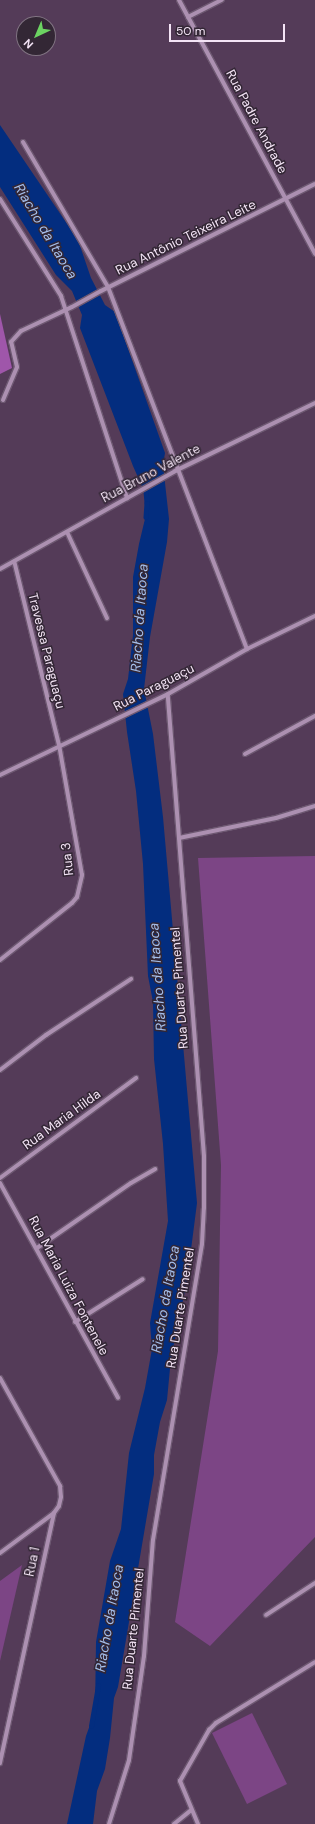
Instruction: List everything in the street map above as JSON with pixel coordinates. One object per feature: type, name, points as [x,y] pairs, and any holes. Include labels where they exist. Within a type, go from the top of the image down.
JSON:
[{"type":"street","name":"Rua Padre Andrade","points":[[180,0],[315,254]]},
{"type":"street","points":[[188,17],[222,0]]},
{"type":"street","points":[[23,142],[108,287],[247,649]]},
{"type":"street","name":"Rua Antônio Teixeira Leite","points":[[3,400],[17,368],[11,342],[12,339],[21,331],[72,307],[108,287],[315,184]]},
{"type":"street","points":[[0,199],[61,296],[127,498]]},
{"type":"street","name":"Rua Bruno Valente","points":[[0,569],[177,470],[315,403]]},
{"type":"street","points":[[67,532],[106,618]]},
{"type":"street","name":"Travessa Paraguaçu","points":[[14,561],[59,746]]},
{"type":"street","name":"Rua Paraguaçu","points":[[0,775],[168,694],[247,649],[315,616]]},
{"type":"street","name":"Rua Duarte Pimentel","points":[[109,1824],[129,1760],[144,1656],[153,1540],[202,1244],[204,1156],[168,694]]},
{"type":"street","points":[[245,754],[315,716]]},
{"type":"street","name":"Rua 3","points":[[0,960],[72,903],[77,897],[80,887],[82,875],[59,746]]},
{"type":"street","points":[[179,838],[276,818],[315,806]]},
{"type":"street","points":[[0,1070],[46,1035],[131,979]]},
{"type":"street","name":"Rua Maria Hilda","points":[[0,1178],[136,1078]]},
{"type":"street","points":[[37,1248],[155,1169]]},
{"type":"street","name":"Rua Maria Luiza Fontenele","points":[[0,1184],[37,1248],[75,1322],[118,1398]]},
{"type":"street","points":[[75,1322],[143,1279]]},
{"type":"street","name":"Rua 1","points":[[0,1378],[60,1486],[59,1506],[54,1513],[0,1763]]},
{"type":"street","points":[[0,1553],[54,1513]]},
{"type":"street","points":[[266,1615],[315,1583]]},
{"type":"street","points":[[198,1824],[180,1781],[201,1741],[216,1723],[315,1662]]},
{"type":"street","points":[[174,1824],[191,1810]]},
{"type":"shaded area","points":[[0,314],[12,368],[0,374]]},
{"type":"shaded area","points":[[315,856],[315,1537],[210,1646],[175,1622],[218,1351],[221,1165],[198,858]]},
{"type":"shaded area","points":[[22,1565],[0,1661],[0,1581]]},
{"type":"shaded area","points":[[252,1713],[287,1784],[247,1804],[212,1733]]},
{"type":"water","points":[[0,125],[78,240],[91,278],[105,305],[115,312],[165,453],[163,465],[169,519],[167,542],[150,637],[144,689],[153,734],[163,817],[197,1203],[187,1281],[171,1358],[167,1400],[160,1422],[154,1455],[154,1474],[118,1687],[114,1698],[105,1769],[97,1791],[93,1824],[67,1824],[86,1736],[95,1711],[96,1642],[110,1561],[121,1529],[129,1453],[145,1388],[152,1349],[150,1323],[168,1221],[163,1144],[154,1059],[153,1002],[148,976],[143,864],[136,791],[123,694],[128,679],[133,635],[133,577],[149,502],[133,466],[80,328],[82,315],[72,291],[56,275],[0,187]]},
{"type":"waterway","name":"Riacho da Itaoca","points":[[146,491],[146,517]]},
{"type":"waterway","name":"Riacho da Itaoca","points":[[91,1726],[98,1686]]}]
